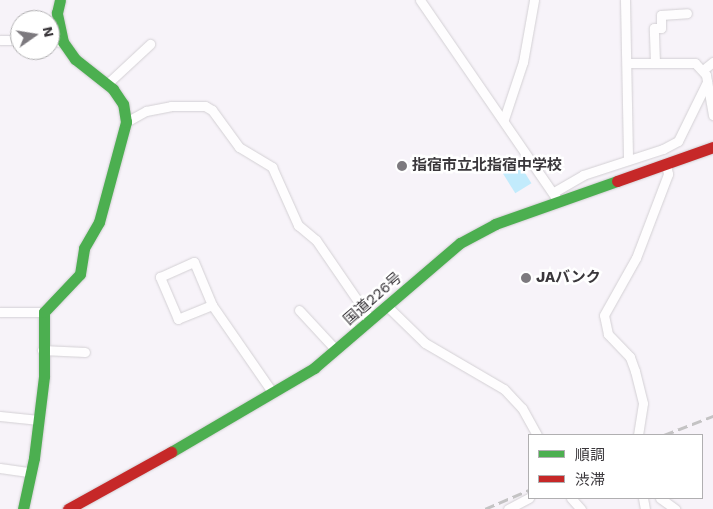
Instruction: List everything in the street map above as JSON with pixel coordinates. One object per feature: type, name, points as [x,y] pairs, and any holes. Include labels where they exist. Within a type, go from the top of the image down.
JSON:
[{"type":"main road","points":[[23,509],[39,420],[45,364],[42,350],[44,312],[80,274],[84,248],[99,222],[126,122],[123,104],[107,84],[75,59],[63,42],[58,13],[60,0]]},
{"type":"main road","name":"国道226号","points":[[68,509],[273,393],[336,350],[460,243],[496,224],[556,197],[666,164],[713,147]]},
{"type":"street","points":[[420,0],[504,119],[556,197],[583,175],[678,141],[707,82]]},
{"type":"street","points":[[504,119],[523,62],[534,0]]},
{"type":"street","points":[[625,0],[628,160]]},
{"type":"street","points":[[655,63],[654,28],[661,28],[661,14],[687,13]]},
{"type":"street","points":[[107,84],[150,44]]},
{"type":"street","points":[[627,63],[690,62],[703,70],[713,115]]},
{"type":"street","points":[[703,70],[713,62]]},
{"type":"street","points":[[126,122],[146,111],[171,106],[205,106],[212,110],[239,147],[272,167],[298,225],[316,240],[371,320]]},
{"type":"street","points":[[638,434],[643,403],[635,371],[630,357],[608,334],[604,315],[636,258],[668,174],[666,164]]},
{"type":"street","points":[[212,305],[178,319],[160,277],[194,262],[212,305],[273,393]]},
{"type":"street","points":[[387,306],[425,342],[504,389],[522,408],[536,434]]},
{"type":"street","points":[[299,310],[336,350]]},
{"type":"street","points":[[0,312],[44,312]]},
{"type":"street","points":[[42,350],[85,352]]},
{"type":"street","points":[[0,416],[39,420]]},
{"type":"street","points":[[0,468],[30,472]]},
{"type":"street","points":[[508,509],[528,499]]},
{"type":"street","points":[[572,499],[580,509]]},
{"type":"street","points":[[661,499],[675,509]]},
{"type":"water","points":[[515,157],[531,183],[515,193],[499,167]]},
{"type":"railway","points":[[667,434],[713,416]]},
{"type":"railway","points":[[485,509],[528,490]]},
{"type":"traffic: fast","points":[[23,509],[34,458],[44,376],[44,312],[80,274],[84,248],[99,222],[126,122],[123,104],[113,89],[75,59],[63,42],[57,13],[60,0]]},
{"type":"traffic: fast","points":[[171,452],[314,368],[460,243],[495,224],[617,181]]},
{"type":"traffic: jam","points":[[617,181],[713,147]]},
{"type":"traffic: jam","points":[[68,509],[171,452]]},
{"type":"place","name":"指宿市立北指宿中学校","points":[[402,166]]},
{"type":"place","name":"JAバンク","points":[[526,278]]}]
